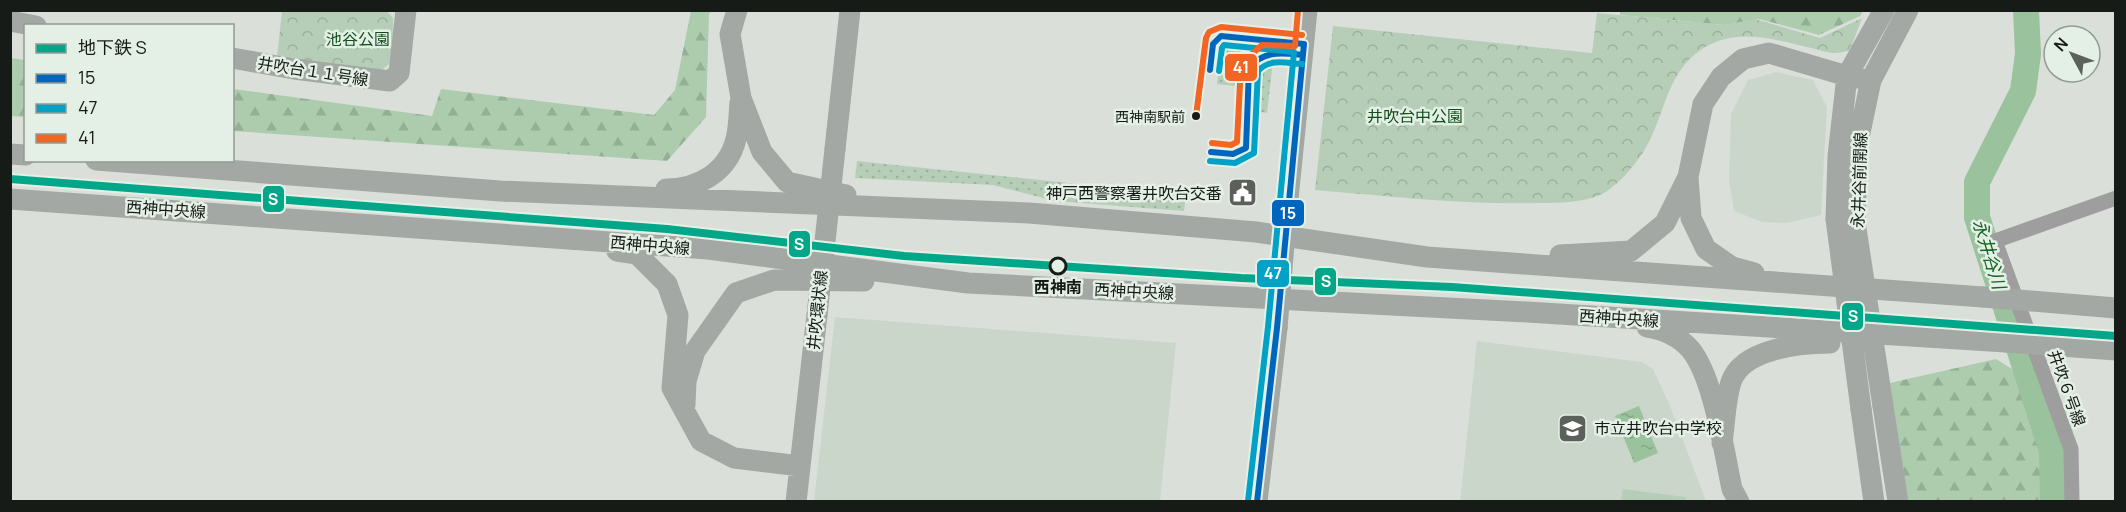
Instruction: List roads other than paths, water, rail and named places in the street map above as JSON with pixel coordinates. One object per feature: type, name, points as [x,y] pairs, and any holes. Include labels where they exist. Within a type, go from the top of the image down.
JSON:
[{"type":"street","name":"井吹台１１号線","points":[[234,57],[294,69],[390,81],[399,73],[405,10]]},
{"type":"street","points":[[737,10],[730,34],[741,98],[762,152],[787,182],[858,197],[953,202],[1029,213]]},
{"type":"street","name":"井吹環状線","points":[[796,501],[850,10]]},
{"type":"street","points":[[1257,501],[1277,328],[1307,10]]},
{"type":"street","name":"永井谷前開線","points":[[1874,501],[1861,409],[1838,156],[1847,76],[1884,10]]},
{"type":"street","name":"永井谷前開線","points":[[1898,501],[1883,406],[1845,220],[1871,80],[1908,10]]},
{"type":"street","points":[[10,21],[26,24]]},
{"type":"street","points":[[1798,284],[1732,267],[1706,249],[1691,218],[1689,177],[1703,104],[1721,77],[1743,59],[1769,53],[1847,76],[1871,80]]},
{"type":"street","points":[[500,191],[683,189],[709,179],[724,162],[736,140],[741,98]]},
{"type":"street","points":[[122,162],[500,191],[1029,213],[1256,232],[1427,257],[2115,308]]},
{"type":"street","points":[[1427,257],[1576,255],[1631,251],[1665,223],[1689,177]]},
{"type":"street","name":"井吹６号線","points":[[2072,501],[2071,448],[1995,241],[2115,198]]},
{"type":"street","name":"西神中央線","points":[[10,199],[708,249],[968,283],[1575,315],[2115,350]]},
{"type":"street","points":[[491,232],[637,254],[667,284],[678,315],[672,388],[701,441],[734,458],[800,466]]},
{"type":"street","points":[[685,415],[686,381],[695,351],[736,293],[774,280],[968,283]]},
{"type":"street","points":[[1575,315],[1663,329],[1690,350],[1706,382],[1732,489],[1739,501]]},
{"type":"street","points":[[1722,443],[1731,381],[1743,365],[1764,352],[1806,343],[2006,342]]},
{"type":"water","points":[[1639,406],[1658,453],[1634,463],[1615,416]]},
{"type":"waterway","name":"永井谷川","points":[[2026,10],[2028,54],[2023,91],[1977,182],[1977,217],[2052,451],[2053,502]]},
{"type":"metro line","name":"S","points":[[10,179],[667,229],[904,256],[1241,278],[1452,287],[2116,336]]},
{"type":"place","name":"西神南駅前","points":[[1196,116]]},
{"type":"place","name":"神戸西警察署井吹台交番","points":[[1243,193]]},
{"type":"place","name":"西神南","points":[[1058,266]]},
{"type":"place","name":"市立井吹台中学校","points":[[1573,428]]},
{"type":"park label","name":"池谷公園","points":[[358,39]]},
{"type":"park label","name":"井吹台中公園","points":[[1415,116]]}]
